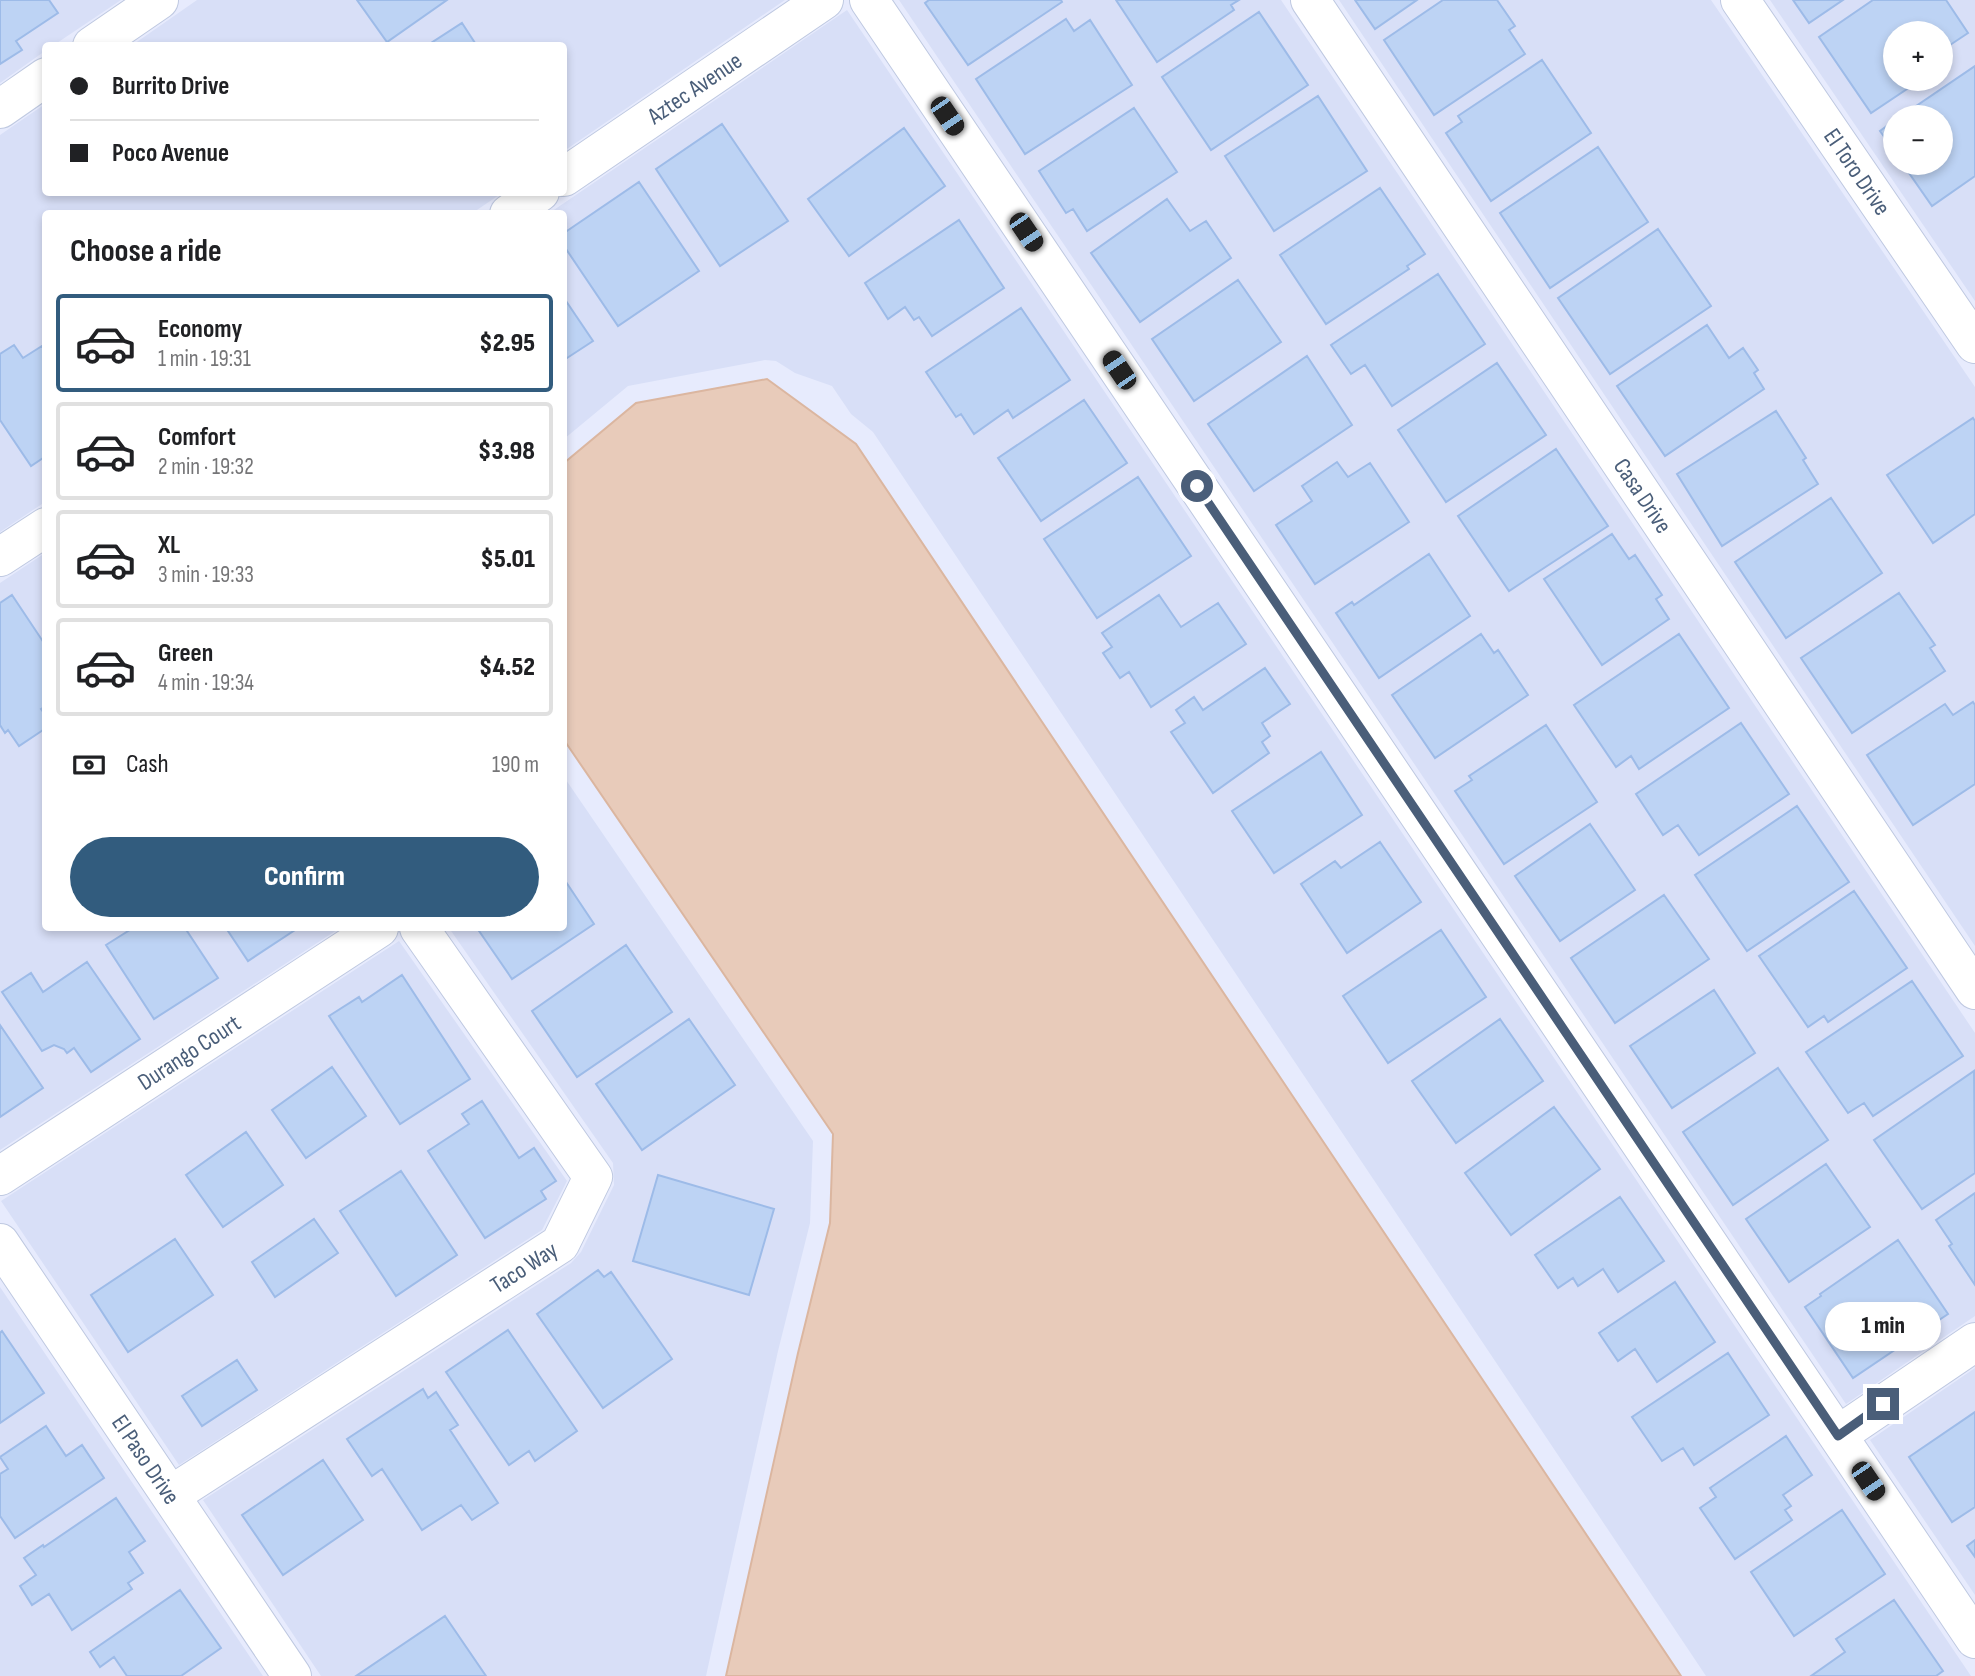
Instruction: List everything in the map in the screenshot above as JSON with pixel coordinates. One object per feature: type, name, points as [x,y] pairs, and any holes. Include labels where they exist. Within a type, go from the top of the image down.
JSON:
[{"type":"street","points":[[98,42],[159,0]]},
{"type":"street","name":"Aztec Avenue","points":[[567,175],[824,0]]},
{"type":"street","points":[[869,0],[1975,1639]]},
{"type":"street","name":"Casa Drive","points":[[1310,0],[1975,990]]},
{"type":"street","name":"El Toro Drive","points":[[1740,0],[1975,344]]},
{"type":"street","points":[[0,108],[42,81]]},
{"type":"street","points":[[515,210],[534,196]]},
{"type":"street","points":[[0,558],[42,530]]},
{"type":"street","name":"Durango Court","points":[[0,1176],[374,931]]},
{"type":"street","name":"Taco Way","points":[[171,1496],[560,1244],[593,1177],[421,931]]},
{"type":"street","name":"El Paso Drive","points":[[0,1243],[292,1676]]},
{"type":"street","points":[[1838,1436],[1975,1342]]},
{"type":"shaded area","points":[[0,0],[121,0],[58,42],[42,42],[42,53],[0,83]]},
{"type":"shaded area","points":[[197,0],[785,0],[567,149],[567,42],[137,42]]},
{"type":"shaded area","points":[[899,0],[1281,0],[1975,1033],[1975,1316],[1846,1404]]},
{"type":"shaded area","points":[[1339,0],[1711,0],[1975,387],[1975,946]]},
{"type":"shaded area","points":[[1770,0],[1975,0],[1975,301],[1889,175],[1953,175],[1953,105],[1883,105],[1883,166]]},
{"type":"shaded area","points":[[847,10],[1971,1676],[1706,1676],[873,432],[851,414],[832,386],[795,373],[776,361],[765,360],[628,386],[567,437],[567,210],[554,210]]},
{"type":"shaded area","points":[[42,106],[42,196],[498,196],[477,210],[42,210],[42,504],[0,532],[0,135]]},
{"type":"shaded area","points":[[767,379],[856,444],[1681,1676],[726,1676],[830,1223],[833,1134],[567,744],[567,460],[636,403]]},
{"type":"shaded area","points":[[42,555],[42,931],[335,931],[0,1150],[0,583]]},
{"type":"shaded area","points":[[567,781],[813,1141],[810,1223],[778,1351],[706,1676],[321,1676],[203,1500],[571,1263],[581,1252],[614,1185],[613,1163],[451,931],[567,931]]},
{"type":"shaded area","points":[[399,941],[567,1181],[542,1230],[179,1465],[1,1201]]},
{"type":"shaded area","points":[[0,1287],[263,1676],[0,1676]]},
{"type":"shaded area","points":[[1975,1368],[1975,1595],[1870,1440]]},
{"type":"building","points":[[0,0],[49,0],[58,13],[16,41],[22,50],[0,64]]},
{"type":"building","points":[[357,0],[447,0],[387,42]]},
{"type":"building","points":[[929,0],[1062,2],[968,65],[925,3]]},
{"type":"building","points":[[1116,0],[1239,0],[1231,5],[1234,10],[1157,62]]},
{"type":"building","points":[[1355,0],[1417,0],[1375,29]]},
{"type":"building","points":[[1443,0],[1497,0],[1515,26],[1509,30],[1525,54],[1434,115],[1384,40]]},
{"type":"building","points":[[1793,0],[1843,0],[1809,23]]},
{"type":"building","points":[[1873,0],[1946,0],[1968,33],[1953,43],[1953,21],[1883,21],[1883,91],[1904,91],[1871,113],[1819,37]]},
{"type":"building","points":[[1259,12],[1308,85],[1211,150],[1162,77]]},
{"type":"building","points":[[1066,19],[1074,31],[1090,20],[1132,85],[1025,154],[976,79]]},
{"type":"building","points":[[462,23],[474,42],[433,42]]},
{"type":"building","points":[[1542,60],[1591,133],[1491,201],[1446,133],[1462,122],[1458,116]]},
{"type":"building","points":[[1975,66],[1975,176],[1932,206],[1910,175],[1953,175],[1953,105],[1918,105],[1938,91],[1953,91],[1953,81]]},
{"type":"building","points":[[1318,96],[1367,171],[1274,231],[1225,156]]},
{"type":"building","points":[[1134,108],[1177,172],[1087,231],[1073,209],[1066,213],[1039,171]]},
{"type":"building","points":[[722,124],[788,221],[720,266],[656,169]]},
{"type":"building","points":[[904,128],[945,186],[849,256],[808,199]]},
{"type":"building","points":[[1598,147],[1648,222],[1550,288],[1500,213]]},
{"type":"building","points":[[639,182],[699,271],[618,326],[567,250],[567,231]]},
{"type":"building","points":[[1380,188],[1425,254],[1407,266],[1409,269],[1326,324],[1280,255]]},
{"type":"building","points":[[1167,199],[1190,231],[1206,221],[1231,258],[1140,322],[1091,253]]},
{"type":"building","points":[[959,220],[1004,288],[932,336],[919,317],[914,320],[905,307],[888,319],[865,283]]},
{"type":"building","points":[[1658,229],[1711,306],[1610,374],[1558,298]]},
{"type":"building","points":[[1438,274],[1485,344],[1392,406],[1365,365],[1351,374],[1331,345]]},
{"type":"building","points":[[1238,280],[1281,342],[1194,401],[1152,339]]},
{"type":"building","points":[[567,302],[593,341],[567,358]]},
{"type":"building","points":[[1021,308],[1070,380],[1013,418],[1008,410],[974,434],[961,414],[956,417],[926,372]]},
{"type":"building","points":[[1707,325],[1729,358],[1743,348],[1758,370],[1754,373],[1764,389],[1665,456],[1617,386]]},
{"type":"building","points":[[14,345],[23,358],[42,346],[42,459],[31,466],[0,420],[0,354]]},
{"type":"building","points":[[1307,356],[1352,425],[1254,491],[1208,424]]},
{"type":"building","points":[[1497,363],[1546,435],[1446,502],[1398,430]]},
{"type":"building","points":[[1084,400],[1127,463],[1041,521],[998,458]]},
{"type":"building","points":[[1776,411],[1806,458],[1803,460],[1818,484],[1722,546],[1677,474]]},
{"type":"building","points":[[1973,418],[1975,514],[1933,543],[1887,475]]},
{"type":"building","points":[[1556,449],[1608,526],[1509,591],[1458,516]]},
{"type":"building","points":[[1337,462],[1348,477],[1370,463],[1409,522],[1315,584],[1276,525],[1312,501],[1302,486]]},
{"type":"building","points":[[1138,477],[1191,556],[1097,618],[1044,539]]},
{"type":"building","points":[[1831,498],[1882,573],[1786,638],[1735,562]]},
{"type":"building","points":[[1612,534],[1629,559],[1635,555],[1662,595],[1656,599],[1669,619],[1602,665],[1544,579]]},
{"type":"building","points":[[1429,554],[1470,616],[1379,678],[1336,613],[1352,602],[1354,605]]},
{"type":"building","points":[[1899,593],[1935,645],[1930,648],[1945,671],[1852,733],[1801,658]]},
{"type":"building","points":[[12,595],[42,640],[42,731],[19,746],[8,730],[5,733],[0,725],[0,603]]},
{"type":"building","points":[[1159,595],[1181,627],[1218,603],[1246,644],[1151,707],[1129,672],[1120,678],[1103,653],[1112,647],[1102,633]]},
{"type":"building","points":[[1481,634],[1494,653],[1498,650],[1528,695],[1435,758],[1392,695]]},
{"type":"building","points":[[1679,634],[1729,708],[1639,769],[1631,756],[1616,767],[1574,705]]},
{"type":"building","points":[[1265,668],[1290,704],[1262,723],[1270,736],[1262,742],[1269,753],[1213,793],[1171,732],[1185,723],[1176,710],[1194,697],[1203,710]]},
{"type":"building","points":[[1973,702],[1975,784],[1913,825],[1867,755],[1945,704],[1953,715]]},
{"type":"building","points":[[1741,723],[1789,794],[1699,855],[1678,825],[1663,835],[1636,794]]},
{"type":"building","points":[[1546,725],[1597,802],[1504,864],[1455,791],[1472,780],[1469,776]]},
{"type":"building","points":[[1321,752],[1362,815],[1274,873],[1232,811]]},
{"type":"building","points":[[1797,806],[1849,882],[1747,951],[1695,875]]},
{"type":"building","points":[[1590,824],[1635,890],[1560,941],[1515,876]]},
{"type":"building","points":[[1380,842],[1421,902],[1347,953],[1301,884],[1335,861],[1341,868]]},
{"type":"building","points":[[567,884],[594,924],[512,979],[479,931],[567,931]]},
{"type":"building","points":[[1854,891],[1907,968],[1828,1022],[1824,1016],[1808,1027],[1759,956]]},
{"type":"building","points":[[1664,895],[1709,959],[1615,1023],[1571,958]]},
{"type":"building","points":[[1441,930],[1486,997],[1388,1063],[1343,996]]},
{"type":"building","points":[[128,931],[187,931],[218,978],[154,1019],[106,945]]},
{"type":"building","points":[[228,931],[293,931],[248,961]]},
{"type":"building","points":[[626,945],[672,1012],[577,1077],[532,1011]]},
{"type":"building","points":[[87,962],[140,1039],[91,1072],[74,1048],[67,1053],[54,1045],[42,1051],[2,992],[31,973],[43,992]]},
{"type":"building","points":[[402,975],[470,1079],[400,1124],[329,1016],[359,997],[362,1002]]},
{"type":"building","points":[[1912,981],[1963,1056],[1873,1116],[1864,1103],[1848,1113],[1806,1052]]},
{"type":"building","points":[[1714,990],[1755,1053],[1672,1108],[1630,1046]]},
{"type":"building","points":[[689,1019],[735,1085],[642,1150],[596,1084]]},
{"type":"building","points":[[1500,1019],[1543,1081],[1456,1143],[1412,1081]]},
{"type":"building","points":[[0,1025],[43,1088],[0,1117]]},
{"type":"building","points":[[332,1067],[366,1116],[306,1158],[272,1110]]},
{"type":"building","points":[[1778,1068],[1828,1140],[1733,1205],[1683,1132]]},
{"type":"building","points":[[1974,1071],[1975,1173],[1922,1209],[1874,1140]]},
{"type":"building","points":[[482,1101],[519,1158],[534,1148],[556,1181],[541,1191],[546,1199],[485,1238],[428,1151],[469,1124],[462,1114]]},
{"type":"building","points":[[1554,1107],[1600,1169],[1511,1235],[1465,1173]]},
{"type":"building","points":[[246,1132],[283,1185],[223,1227],[186,1175]]},
{"type":"building","points":[[1826,1164],[1870,1227],[1789,1282],[1746,1219]]},
{"type":"building","points":[[401,1171],[457,1255],[396,1296],[340,1211]]},
{"type":"building","points":[[658,1175],[774,1209],[749,1295],[633,1261]]},
{"type":"building","points":[[1975,1193],[1975,1285],[1949,1246],[1952,1244],[1936,1220]]},
{"type":"building","points":[[1620,1197],[1664,1261],[1618,1292],[1603,1269],[1578,1286],[1573,1278],[1558,1288],[1535,1255]]},
{"type":"building","points":[[314,1219],[338,1253],[275,1297],[252,1262]]},
{"type":"building","points":[[175,1239],[213,1295],[128,1352],[91,1295]]},
{"type":"building","points":[[1898,1240],[1948,1314],[1853,1378],[1805,1307]]},
{"type":"building","points":[[598,1270],[604,1277],[611,1272],[672,1359],[603,1408],[537,1314]]},
{"type":"building","points":[[1675,1282],[1715,1342],[1657,1382],[1635,1349],[1618,1361],[1599,1333]]},
{"type":"building","points":[[508,1330],[577,1431],[535,1461],[529,1451],[509,1465],[446,1372]]},
{"type":"building","points":[[2,1331],[44,1393],[0,1423],[0,1333]]},
{"type":"building","points":[[1728,1353],[1769,1415],[1694,1465],[1683,1448],[1662,1461],[1632,1417]]},
{"type":"building","points":[[237,1360],[257,1390],[202,1426],[182,1396]]},
{"type":"building","points":[[423,1389],[428,1398],[436,1392],[458,1425],[450,1430],[498,1503],[472,1520],[461,1505],[422,1530],[382,1469],[372,1476],[347,1439]]},
{"type":"building","points":[[1975,1412],[1975,1507],[1952,1522],[1909,1457]]},
{"type":"building","points":[[46,1426],[66,1456],[82,1445],[104,1478],[15,1538],[0,1516],[0,1474],[8,1469],[0,1457]]},
{"type":"building","points":[[1786,1436],[1812,1475],[1783,1495],[1791,1506],[1785,1510],[1792,1520],[1735,1559],[1700,1508],[1716,1497],[1710,1488]]},
{"type":"building","points":[[323,1460],[363,1520],[283,1575],[242,1515]]},
{"type":"building","points":[[116,1498],[145,1541],[129,1552],[143,1573],[128,1583],[132,1589],[72,1630],[49,1594],[32,1605],[20,1586],[36,1575],[24,1558]]},
{"type":"building","points":[[1842,1510],[1885,1574],[1794,1636],[1751,1572]]},
{"type":"building","points":[[1975,1540],[1975,1557],[1967,1546]]},
{"type":"building","points":[[180,1590],[221,1648],[181,1676],[127,1676],[114,1657],[100,1667],[90,1652]]},
{"type":"building","points":[[1894,1600],[1943,1671],[1936,1676],[1811,1676],[1845,1652],[1836,1639]]},
{"type":"building","points":[[445,1616],[486,1676],[356,1676]]},
{"type":"route","points":[[1197,486],[1838,1436],[1883,1404]]}]
